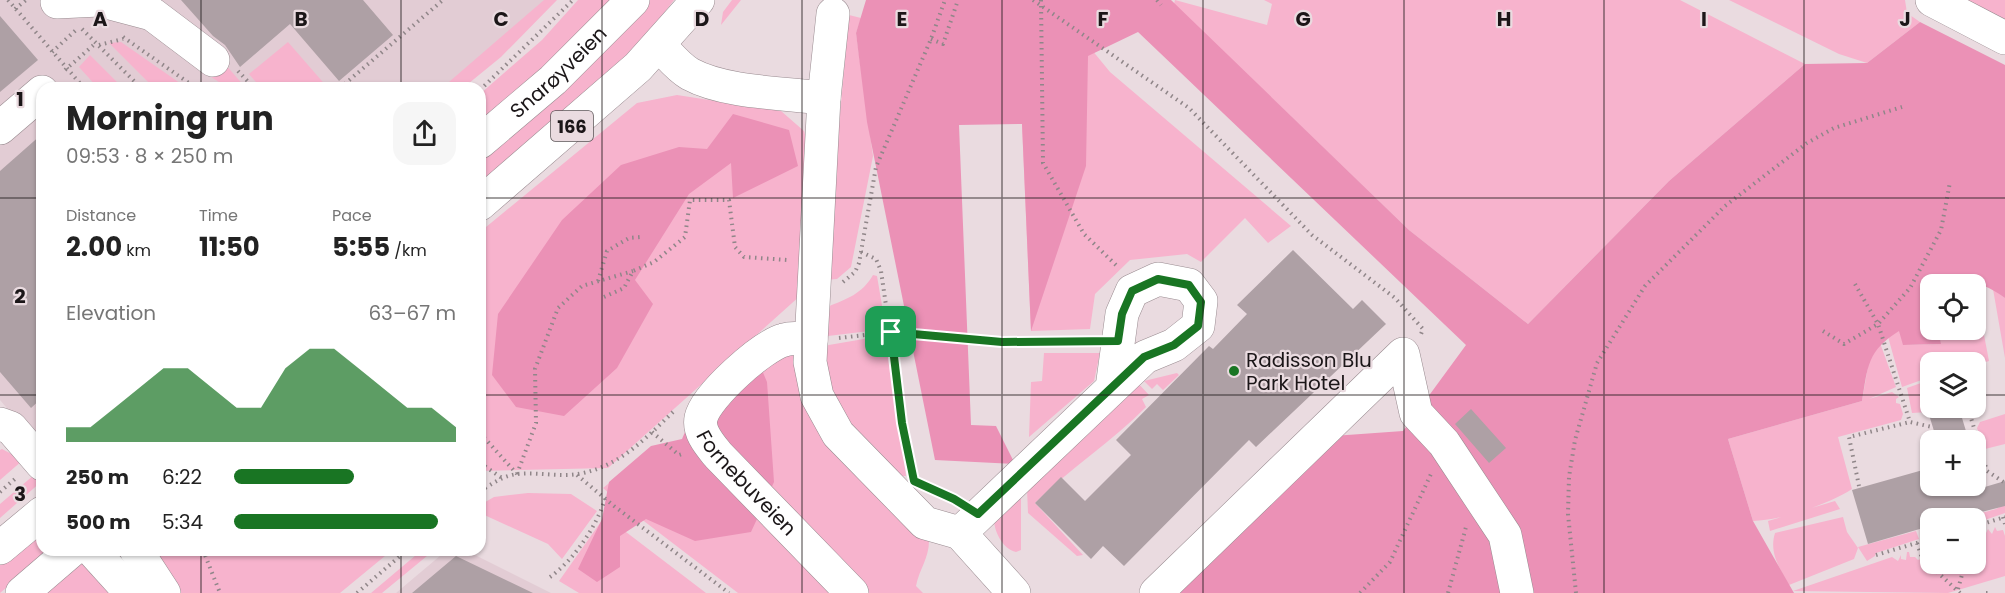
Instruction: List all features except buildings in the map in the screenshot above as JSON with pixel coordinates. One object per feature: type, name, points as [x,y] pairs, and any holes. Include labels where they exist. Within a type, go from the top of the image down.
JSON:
[{"type":"street","points":[[41,1],[99,0],[152,14],[213,60]]},
{"type":"street","name":"Snarøyveien","points":[[486,137],[553,80],[633,0]]},
{"type":"street","name":"166","points":[[486,199],[592,109],[659,45],[698,0]]},
{"type":"street","points":[[1932,0],[2005,38]]},
{"type":"street","points":[[833,14],[824,98],[810,362],[817,396],[838,434],[925,523],[969,524],[1112,388],[1144,357],[1174,345],[1198,326],[1201,302],[1189,285],[1158,279],[1134,290],[1122,314],[1112,388]]},
{"type":"street","points":[[659,45],[683,69],[703,80],[824,98]]},
{"type":"street","points":[[0,128],[36,97]]},
{"type":"street","name":"Fornebuveien","points":[[811,340],[786,339],[758,355],[706,407],[701,422],[703,434],[718,455],[852,593]]},
{"type":"street","points":[[1156,593],[1403,354],[1416,413],[1444,443],[1504,535],[1518,593]]},
{"type":"street","points":[[0,424],[11,428],[36,457]]},
{"type":"street","points":[[0,548],[36,518]]},
{"type":"street","points":[[969,524],[1014,593]]},
{"type":"street","points":[[22,593],[65,556]]},
{"type":"street","points":[[97,556],[131,593]]},
{"type":"street","points":[[139,556],[164,593]]},
{"type":"path","points":[[8,0],[57,79]]},
{"type":"path","points":[[347,82],[443,0]]},
{"type":"path","points":[[486,84],[573,0]]},
{"type":"path","points":[[840,284],[855,272],[861,252],[876,166],[936,28],[945,0]]},
{"type":"path","points":[[931,39],[943,44],[958,0]]},
{"type":"path","points":[[1033,0],[1189,108],[1312,235],[1395,298],[1423,329],[1420,339]]},
{"type":"path","points":[[1041,0],[1043,163],[1084,234],[1122,271],[1134,290]]},
{"type":"path","points":[[1157,0],[1161,5]]},
{"type":"path","points":[[15,9],[41,1]]},
{"type":"path","points":[[87,22],[76,22],[135,82]]},
{"type":"path","points":[[118,34],[187,82]]},
{"type":"path","points":[[57,79],[69,38]]},
{"type":"path","points":[[57,79],[97,44],[124,38]]},
{"type":"path","points":[[1576,593],[1568,514],[1569,477],[1575,440],[1597,363],[1645,285],[1725,206],[1807,143],[1834,128],[1902,106]]},
{"type":"path","points":[[1823,332],[1844,344],[1878,324],[1910,288],[1941,230],[1950,182]]},
{"type":"path","points":[[517,474],[536,423],[535,369],[558,308],[582,286],[633,271],[654,262],[685,237],[690,200],[729,201],[735,247],[744,257],[816,262]]},
{"type":"path","points":[[598,281],[607,251],[629,238],[641,237]]},
{"type":"path","points":[[861,252],[876,259],[881,271],[910,472]]},
{"type":"path","points":[[604,297],[624,288],[633,271]]},
{"type":"path","points":[[1855,284],[1878,324],[1910,422]]},
{"type":"path","points":[[811,340],[891,332],[1002,342],[1118,341]]},
{"type":"path","points":[[486,487],[502,478],[517,474],[576,474],[597,469],[625,456],[676,409]]},
{"type":"path","points":[[1971,418],[1987,471],[2005,483]]},
{"type":"path","points":[[1859,486],[1849,437],[1910,422],[1932,427]]},
{"type":"path","points":[[486,440],[517,474]]},
{"type":"path","points":[[1360,593],[1390,562],[1444,443]]},
{"type":"path","points":[[486,467],[502,478]]},
{"type":"path","points":[[576,474],[605,499],[729,593]]},
{"type":"path","points":[[1448,593],[1475,488]]},
{"type":"path","points":[[935,492],[954,499],[969,524]]},
{"type":"path","points":[[550,577],[562,569],[600,515],[605,499]]},
{"type":"path","points":[[1986,523],[2004,517],[2005,524]]},
{"type":"path","points":[[1876,555],[1920,542]]},
{"type":"path","points":[[1917,543],[1922,558],[1959,591],[1963,574]]},
{"type":"path","points":[[205,556],[220,593]]},
{"type":"path","points":[[357,593],[400,556]]},
{"type":"shaded area","points":[[0,0],[546,0],[451,82],[36,82],[36,443],[0,400]]},
{"type":"shaded area","points":[[544,0],[557,0],[501,57],[470,82],[449,82]]},
{"type":"shaded area","points":[[578,0],[611,0],[531,81],[486,119],[486,89],[542,40]]},
{"type":"shaded area","points":[[650,0],[674,0],[607,75],[486,181],[486,154],[492,146],[625,28]]},
{"type":"shaded area","points":[[732,0],[741,0],[721,25],[723,12]]},
{"type":"shaded area","points":[[866,0],[1171,0],[1409,230],[1528,324],[1669,181],[1805,64],[1867,63],[1920,22],[2005,65],[2005,298],[1986,287],[1986,274],[1920,274],[1920,340],[1940,340],[1941,344],[1903,345],[1899,331],[1881,345],[1871,360],[1862,401],[1728,439],[1753,521],[1794,593],[1148,593],[1319,437],[1403,431],[1466,345],[1138,32],[1088,56],[1086,166],[1031,331],[1022,124],[959,125],[971,425],[996,426],[1015,464],[935,460],[867,122],[856,33]]},
{"type":"shaded area","points":[[1051,0],[1110,72],[1291,226],[1268,243],[1245,218],[1201,262],[1187,254],[1130,260],[1095,294],[1090,329],[1031,331],[1022,124]]},
{"type":"shaded area","points":[[1175,0],[1267,25],[1272,4],[1264,0],[1680,0],[1805,64],[1669,181],[1528,324],[1409,230],[1174,4]]},
{"type":"shaded area","points":[[1729,0],[1905,0],[1907,13],[1920,22],[1867,63],[1839,54]]},
{"type":"shaded area","points":[[1948,0],[2005,0],[2005,32]]},
{"type":"shaded area","points":[[849,15],[861,18],[856,33],[873,156],[851,267],[837,279],[825,280]]},
{"type":"shaded area","points":[[121,42],[178,82],[148,82],[109,43]]},
{"type":"shaded area","points":[[288,42],[323,82],[256,82],[249,74]]},
{"type":"shaded area","points":[[90,55],[117,82],[93,82],[79,67]]},
{"type":"shaded area","points":[[217,55],[241,82],[219,82],[205,73]]},
{"type":"shaded area","points":[[677,95],[781,111],[804,131],[809,149],[801,295],[608,468],[486,471],[486,227],[637,103]]},
{"type":"shaded area","points":[[733,114],[789,130],[798,166],[733,198],[731,163],[689,194],[635,280],[653,304],[617,368],[564,416],[516,407],[492,375],[498,314],[562,220],[621,165],[679,147],[707,149]]},
{"type":"shaded area","points":[[873,275],[877,276],[886,329],[828,336],[822,334],[827,307],[859,291]]},
{"type":"shaded area","points":[[1993,289],[2005,298],[2005,358]]},
{"type":"shaded area","points":[[1900,330],[1904,345],[1941,344],[1940,340],[1985,340],[1989,361],[1986,362],[1986,352],[1920,352],[1920,381],[1902,387],[1887,333]]},
{"type":"shaded area","points":[[887,335],[906,476],[902,476],[847,420],[827,388],[823,346]]},
{"type":"shaded area","points":[[1880,343],[1896,387],[1869,399],[1892,392],[1899,397],[1896,403],[1900,404],[1903,414],[1901,420],[1838,437],[1852,489],[1804,511],[1753,521],[1728,439],[1862,401],[1869,361]]},
{"type":"shaded area","points":[[793,351],[929,541],[916,586],[923,593],[862,593],[718,447],[722,397]]},
{"type":"shaded area","points":[[1044,353],[1100,353],[1094,381],[1029,437],[1031,382],[1042,381]]},
{"type":"shaded area","points":[[759,363],[767,382],[774,482],[751,532],[695,541],[646,519],[620,536],[620,567],[597,582],[578,569],[602,519],[609,482],[651,446],[682,439],[702,392]]},
{"type":"shaded area","points":[[1177,373],[1179,375],[1163,390],[1157,384],[1152,389],[1144,381]]},
{"type":"shaded area","points":[[1136,381],[1149,395],[1142,399],[1146,407],[1035,503],[1083,555],[1077,556],[1028,513],[1027,489]]},
{"type":"shaded area","points":[[1920,383],[1920,413],[1912,413],[1907,388]]},
{"type":"shaded area","points":[[2005,414],[2005,444],[1986,449],[1986,430],[1977,428],[1980,422]]},
{"type":"shaded area","points":[[655,446],[709,457],[842,593],[738,593],[603,488]]},
{"type":"shaded area","points":[[0,450],[23,460],[0,480]]},
{"type":"shaded area","points":[[34,475],[36,476],[36,486],[0,518],[0,504]]},
{"type":"shaded area","points":[[528,493],[571,494],[597,511],[562,559],[548,544],[486,516],[486,502],[494,497]]},
{"type":"shaded area","points":[[1021,494],[1021,550],[1016,552],[1000,539],[994,519]]},
{"type":"shaded area","points":[[1835,501],[1840,509],[1770,531],[1768,521]]},
{"type":"shaded area","points":[[2005,504],[2005,513],[1986,520],[1986,512]]},
{"type":"shaded area","points":[[605,516],[706,593],[579,593],[559,581]]},
{"type":"shaded area","points":[[1843,517],[1847,532],[1858,548],[1854,559],[1789,585],[1774,553],[1775,533]]},
{"type":"shaded area","points":[[1995,527],[1997,531],[2003,530],[2005,536],[2005,576],[1948,593],[1793,591],[1892,557],[1898,561],[1901,555],[1901,559],[1906,560],[1907,552],[1910,557],[1920,559],[1920,574],[1986,574],[1986,533],[1988,529],[1992,534]]},
{"type":"shaded area","points":[[1916,531],[1919,539],[1876,553],[1867,561],[1858,547]]},
{"type":"shaded area","points":[[36,537],[36,556],[43,556],[0,593],[0,565]]},
{"type":"shaded area","points":[[87,556],[385,556],[340,593],[43,593]]},
{"type":"shaded area","points":[[415,556],[427,556],[382,593],[371,593]]},
{"type":"shaded area","points":[[440,556],[477,556],[551,593],[396,593]]},
{"type":"place","name":"Radisson Blu Park Hotel","points":[[1234,371]]},
{"type":"route","points":[[1158,279],[1189,285],[1201,302],[1198,326],[1174,345],[1144,357],[1037,461],[978,514],[954,499],[925,488],[914,481],[910,472],[902,423],[891,332],[1002,342],[1118,341],[1122,314],[1132,291],[1158,279]]}]
